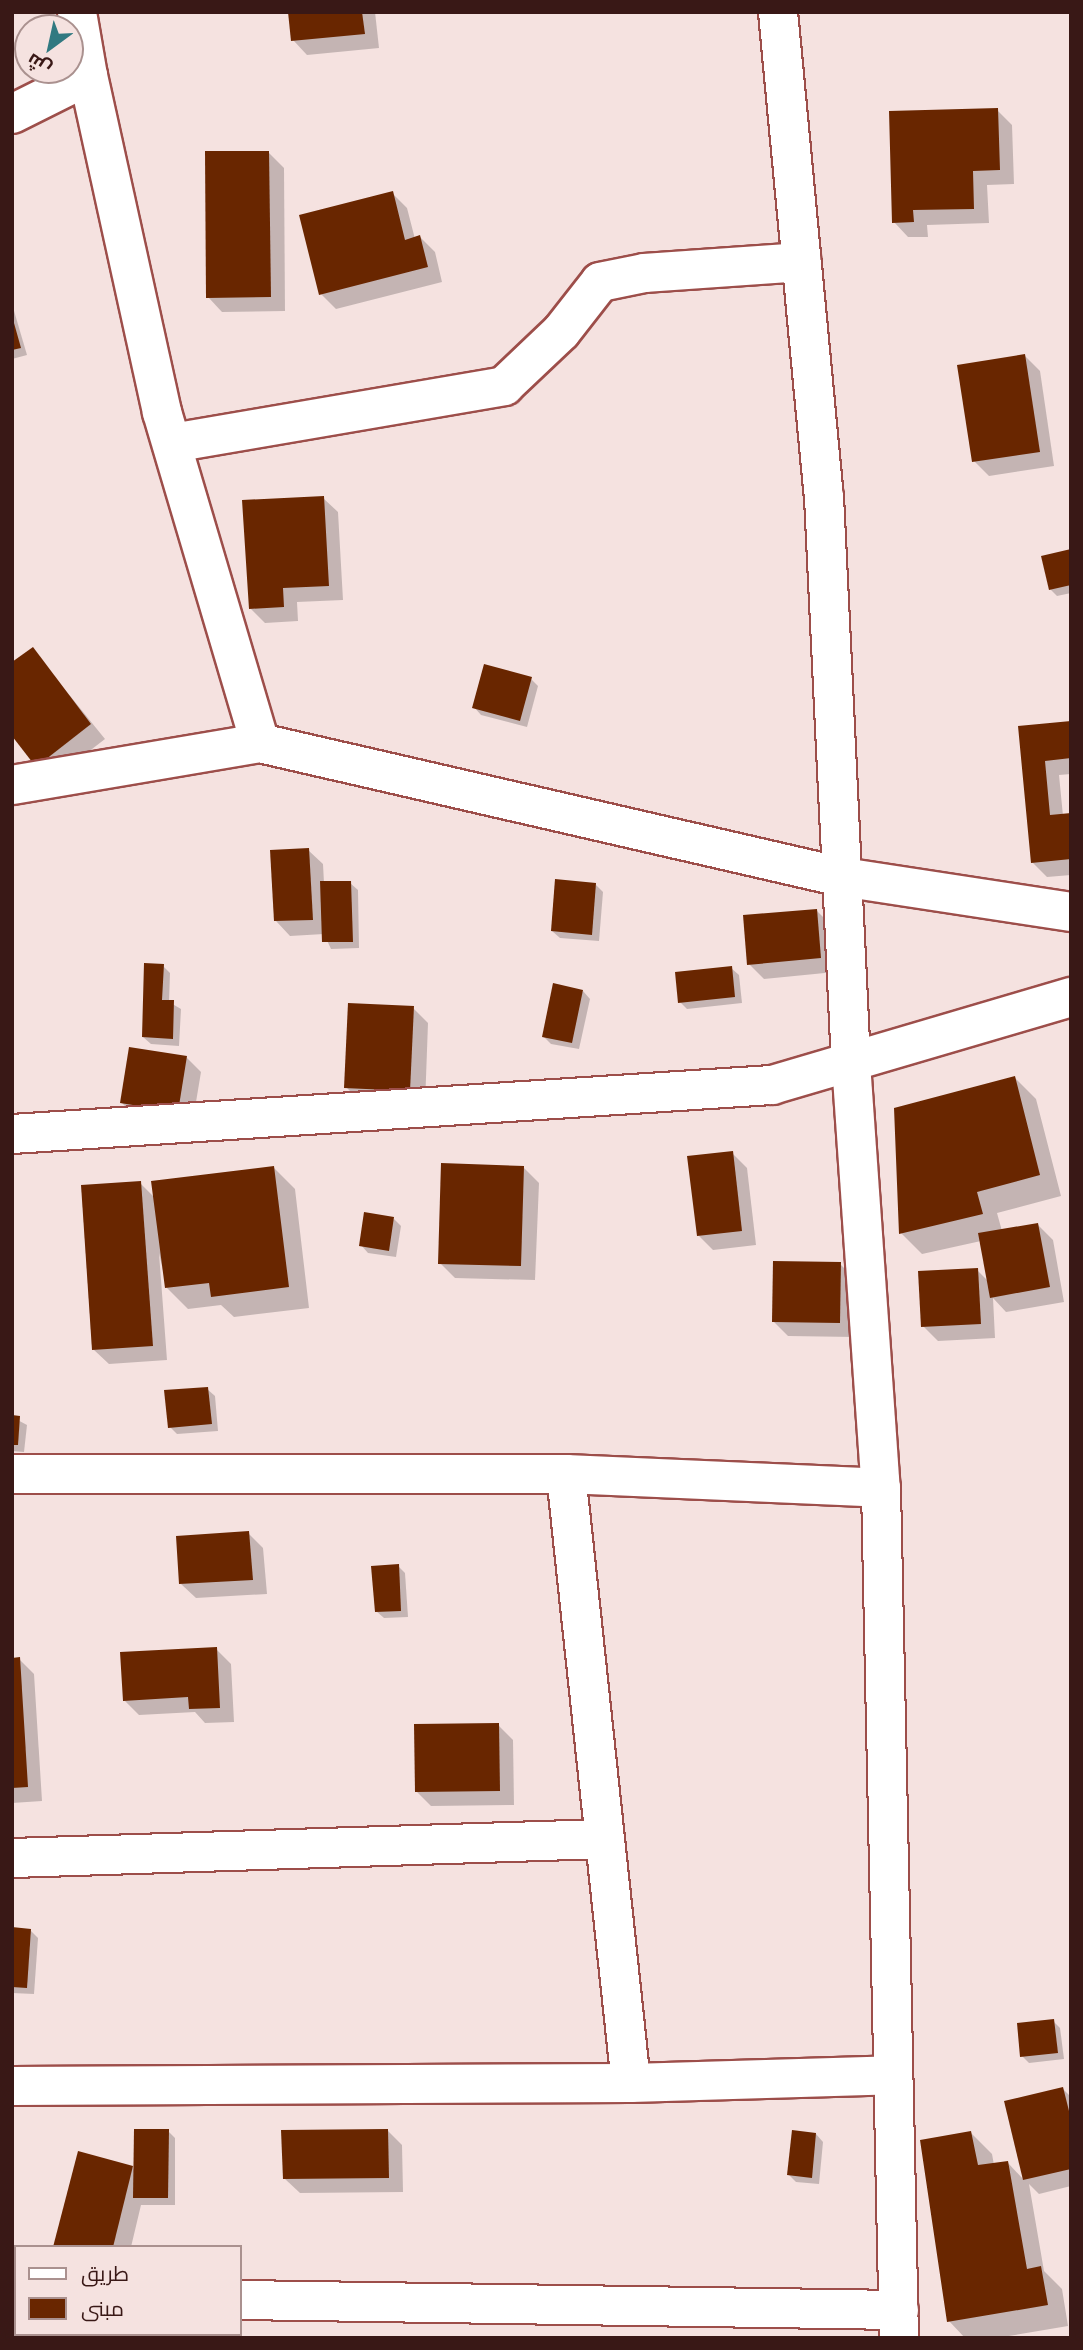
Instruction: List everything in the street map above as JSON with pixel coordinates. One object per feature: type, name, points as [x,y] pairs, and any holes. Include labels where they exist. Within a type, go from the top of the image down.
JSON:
[{"type":"street","points":[[77,12],[88,76],[172,443],[260,743]]},
{"type":"street","points":[[242,2300],[899,2324],[881,1488],[851,1063],[824,498],[778,12]]},
{"type":"street","points":[[12,114],[88,76]]},
{"type":"street","points":[[172,443],[504,386],[561,332],[600,282],[645,274],[802,262]]},
{"type":"street","points":[[12,785],[260,743],[842,877],[1071,912]]},
{"type":"street","points":[[12,1134],[772,1085],[1071,997]]},
{"type":"street","points":[[12,1474],[566,1474],[881,1488]]},
{"type":"street","points":[[566,1474],[631,2083]]},
{"type":"street","points":[[12,1858],[604,1839]]},
{"type":"street","points":[[12,2086],[631,2083],[893,2075]]},
{"type":"building","points":[[288,12],[362,12],[365,34],[291,41]]},
{"type":"building","points":[[998,108],[1000,170],[973,171],[974,209],[913,210],[914,222],[892,223],[889,111]]},
{"type":"building","points":[[205,151],[269,151],[271,297],[206,298]]},
{"type":"building","points":[[393,191],[405,240],[420,235],[428,267],[319,295],[299,215]]},
{"type":"building","points":[[12,316],[21,348],[12,350]]},
{"type":"building","points":[[1025,354],[1040,452],[972,462],[957,365]]},
{"type":"building","points":[[324,496],[329,586],[283,588],[284,607],[249,609],[242,500]]},
{"type":"building","points":[[1071,549],[1071,585],[1049,590],[1041,556]]},
{"type":"building","points":[[33,647],[91,724],[36,767],[12,736],[12,662]]},
{"type":"building","points":[[484,664],[532,677],[520,721],[472,708]]},
{"type":"building","points":[[1071,721],[1071,758],[1045,761],[1050,815],[1071,813],[1071,859],[1031,863],[1018,726]]},
{"type":"building","points":[[309,848],[313,920],[274,921],[270,850]]},
{"type":"building","points":[[555,879],[596,883],[592,935],[551,931]]},
{"type":"building","points":[[320,881],[351,881],[353,942],[322,942]]},
{"type":"building","points":[[817,909],[821,958],[747,965],[743,915]]},
{"type":"building","points":[[144,963],[164,964],[162,1000],[174,1000],[173,1039],[142,1037]]},
{"type":"building","points":[[732,966],[735,997],[678,1003],[675,972]]},
{"type":"building","points":[[553,983],[583,990],[572,1043],[542,1037]]},
{"type":"building","points":[[348,1003],[414,1006],[410,1091],[344,1088]]},
{"type":"building","points":[[129,1047],[187,1056],[178,1112],[120,1103]]},
{"type":"building","points":[[1015,1076],[1040,1175],[977,1192],[983,1214],[899,1234],[894,1108]]},
{"type":"building","points":[[733,1151],[742,1231],[697,1236],[687,1156]]},
{"type":"building","points":[[441,1163],[524,1166],[521,1266],[438,1264]]},
{"type":"building","points":[[274,1166],[289,1287],[211,1297],[209,1283],[165,1288],[151,1181]]},
{"type":"building","points":[[141,1181],[153,1346],[92,1350],[81,1185]]},
{"type":"building","points":[[364,1212],[394,1217],[389,1251],[359,1246]]},
{"type":"building","points":[[1038,1223],[1050,1287],[990,1298],[978,1233]]},
{"type":"building","points":[[773,1261],[841,1262],[840,1323],[772,1322]]},
{"type":"building","points":[[978,1268],[981,1324],[921,1327],[918,1271]]},
{"type":"building","points":[[208,1387],[212,1424],[168,1428],[164,1390]]},
{"type":"building","points":[[12,1415],[20,1416],[18,1445],[12,1445]]},
{"type":"building","points":[[249,1531],[253,1580],[179,1584],[176,1536]]},
{"type":"building","points":[[399,1564],[401,1611],[375,1612],[371,1566]]},
{"type":"building","points":[[217,1647],[220,1708],[189,1709],[188,1697],[123,1701],[120,1652]]},
{"type":"building","points":[[20,1657],[28,1787],[12,1788],[12,1658]]},
{"type":"building","points":[[499,1723],[500,1791],[415,1792],[414,1724]]},
{"type":"building","points":[[12,1927],[31,1929],[27,1988],[12,1987]]},
{"type":"building","points":[[1054,2019],[1058,2053],[1020,2057],[1017,2023]]},
{"type":"building","points":[[1063,2087],[1071,2119],[1071,2169],[1023,2180],[1004,2101]]},
{"type":"building","points":[[134,2129],[169,2129],[168,2198],[133,2198]]},
{"type":"building","points":[[388,2129],[389,2178],[283,2179],[281,2130]]},
{"type":"building","points":[[792,2130],[816,2133],[812,2178],[787,2175]]},
{"type":"building","points":[[971,2131],[978,2165],[1008,2161],[1027,2269],[1041,2266],[1048,2305],[947,2322],[920,2140]]},
{"type":"building","points":[[78,2151],[133,2166],[113,2245],[54,2245]]}]
